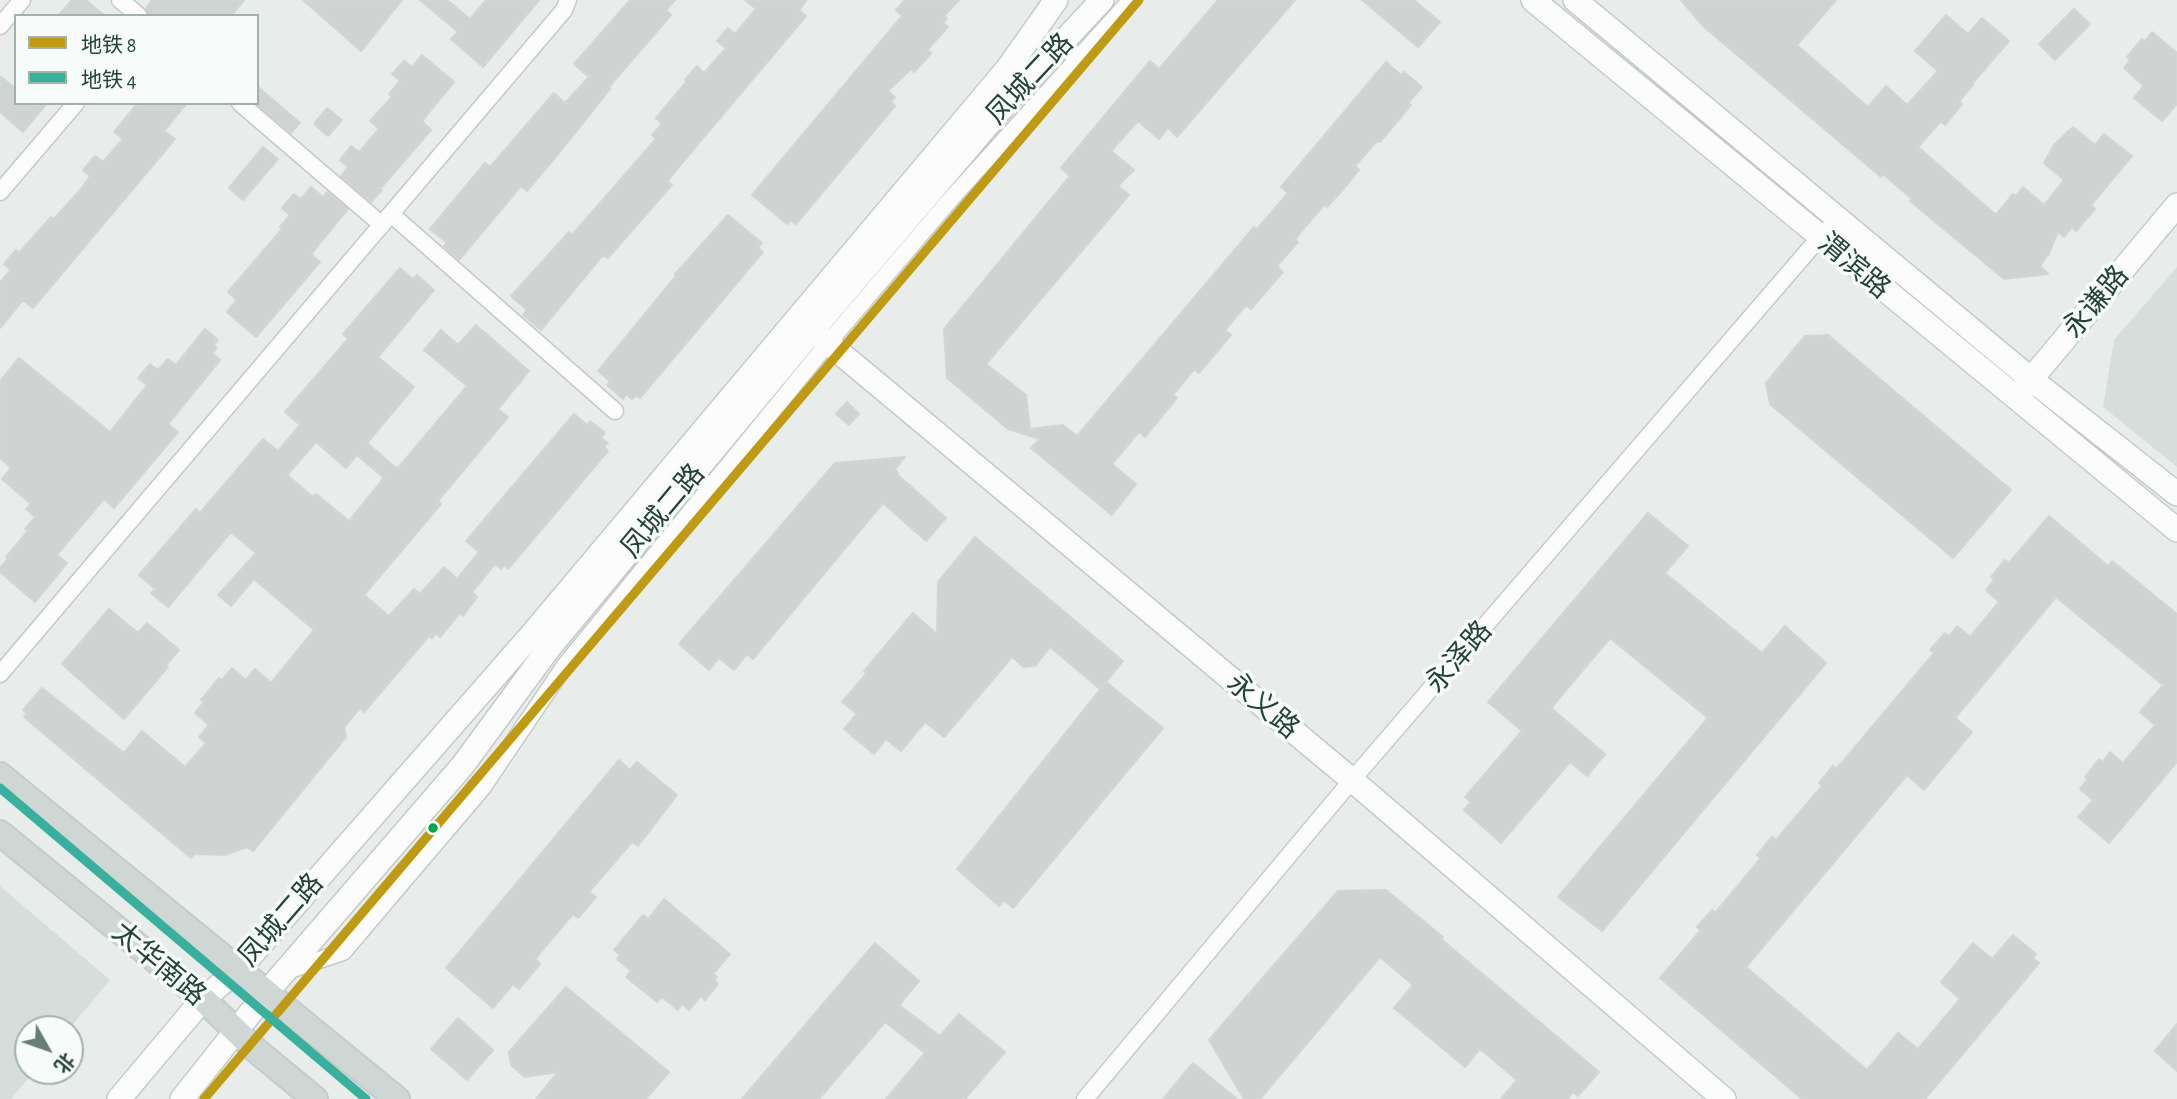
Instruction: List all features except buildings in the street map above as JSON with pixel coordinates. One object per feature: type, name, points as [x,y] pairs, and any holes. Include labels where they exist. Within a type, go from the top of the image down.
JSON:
[{"type":"main road","name":"太华南路","points":[[0,775],[397,1099]]},
{"type":"main road","name":"太华南路","points":[[0,834],[203,999],[315,1099]]},
{"type":"street","points":[[0,26],[22,0]]},
{"type":"street","points":[[120,0],[137,14]]},
{"type":"street","points":[[0,674],[564,10],[568,0]]},
{"type":"street","name":"凤城二路","points":[[119,1099],[203,999],[239,969],[533,633],[813,330],[1056,0]]},
{"type":"street","name":"凤城二路","points":[[182,1099],[238,1032],[267,992],[463,765],[549,648],[813,330],[1007,102],[1102,0]]},
{"type":"street","points":[[813,330],[949,201],[1132,0]]},
{"type":"street","name":"渭滨路","points":[[1532,0],[2177,530]]},
{"type":"street","name":"渭滨路","points":[[1575,0],[2032,380],[2177,494]]},
{"type":"street","points":[[0,192],[74,105]]},
{"type":"street","points":[[242,105],[386,220],[615,411]]},
{"type":"street","name":"永谦路","points":[[2014,398],[2032,380],[2177,205]]},
{"type":"street","name":"永泽路","points":[[1085,1099],[1352,780],[1837,218]]},
{"type":"street","name":"永义路","points":[[813,330],[1352,780],[1724,1099]]},
{"type":"shaded area","points":[[2177,267],[2177,467],[2103,407],[2114,340]]},
{"type":"shaded area","points":[[0,886],[110,980],[81,1015],[14,1015],[14,1085],[23,1085],[11,1099],[0,1099]]},
{"type":"metro line","name":"8","points":[[204,1099],[1139,0]]},
{"type":"metro line","name":"4","points":[[0,788],[366,1099]]}]
